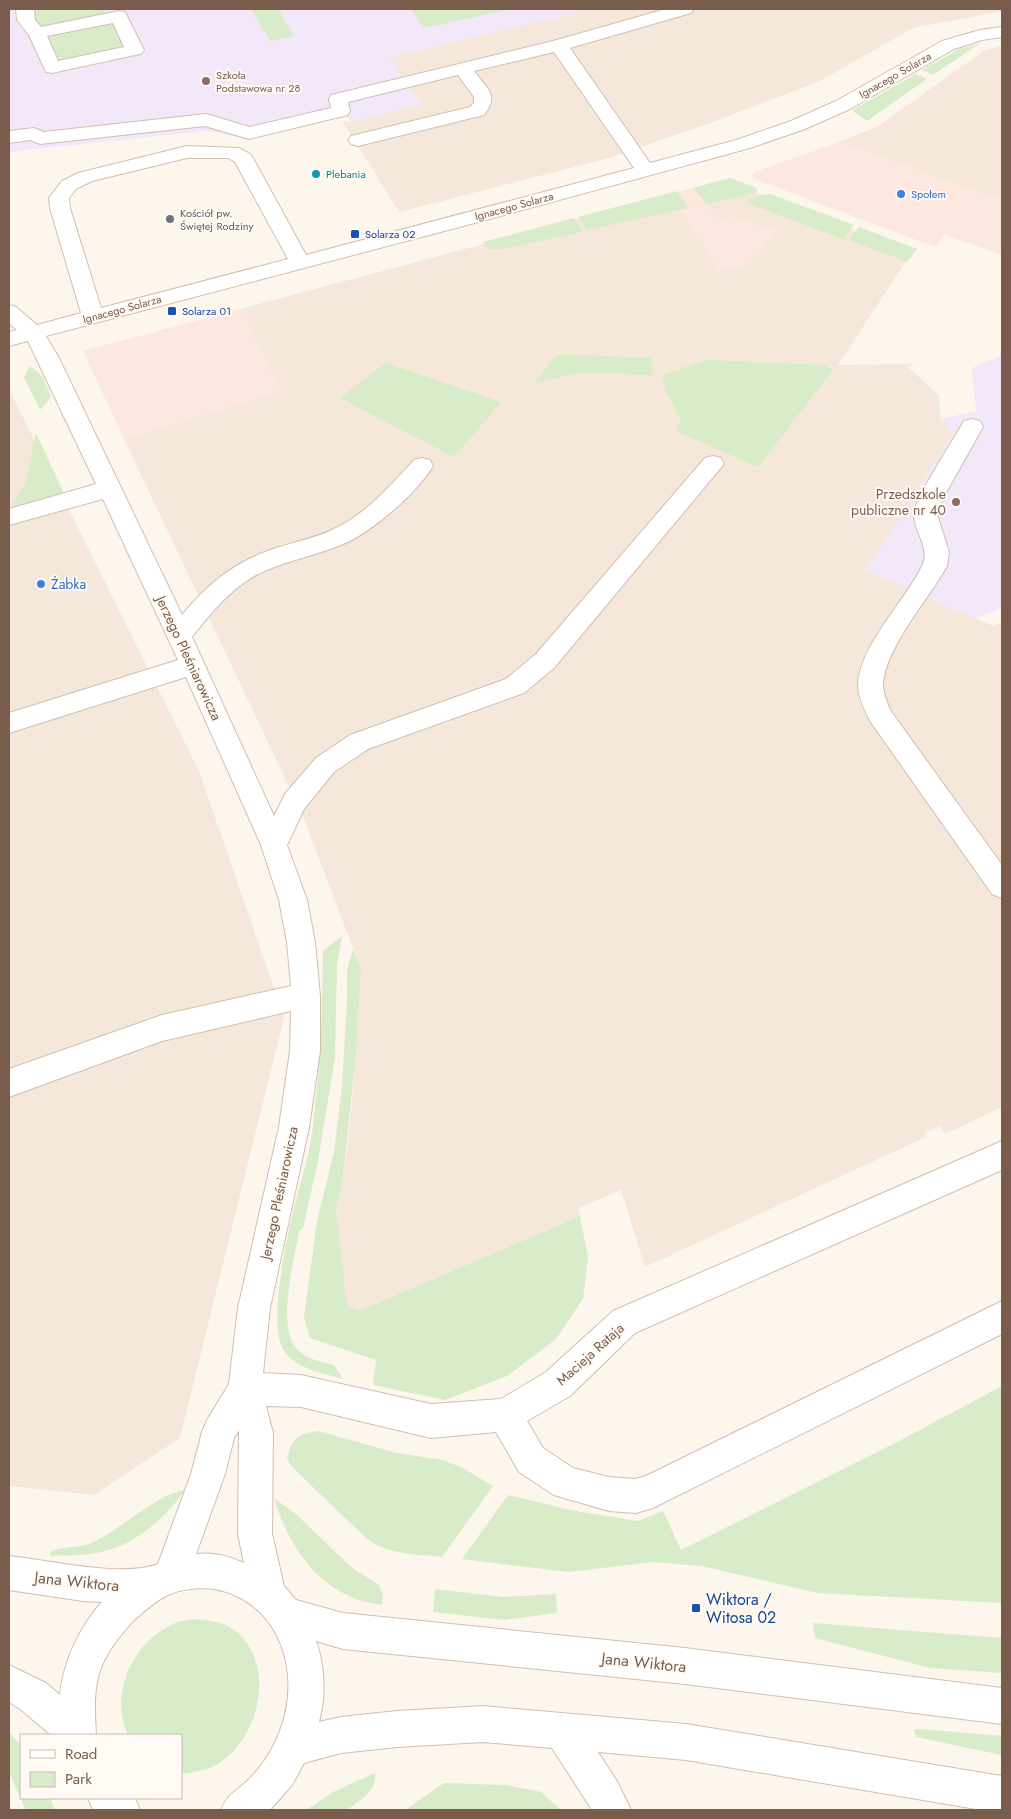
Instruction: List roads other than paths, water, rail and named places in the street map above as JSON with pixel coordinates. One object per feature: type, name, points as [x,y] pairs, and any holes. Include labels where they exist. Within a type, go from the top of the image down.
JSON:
[{"type":"street","points":[[9,11],[20,9]]},
{"type":"street","points":[[25,9],[24,18],[29,26],[38,33],[52,68],[135,50],[119,16],[38,33]]},
{"type":"street","points":[[9,137],[34,134],[40,138],[206,120],[249,133],[341,111],[338,99],[559,45],[685,9]]},
{"type":"street","name":"Ignacego Solarza","points":[[9,338],[34,333],[743,144],[798,125],[843,105],[948,45],[980,35],[1002,32]]},
{"type":"street","points":[[559,45],[645,170]]},
{"type":"street","points":[[358,140],[477,111],[483,104],[483,97],[463,69]]},
{"type":"street","points":[[93,317],[60,208],[59,198],[69,185],[85,177],[187,152],[232,152],[243,158],[300,262]]},
{"type":"street","points":[[9,312],[34,333]]},
{"type":"street","name":"Jerzego Pleśniarowicza","points":[[34,333],[48,358],[193,665],[274,845],[293,900],[301,942],[306,996],[305,1051],[294,1127],[254,1308],[244,1390],[256,1433],[255,1534],[277,1605],[300,1644],[306,1677],[304,1712],[294,1747],[276,1778],[251,1804],[240,1810]]},
{"type":"street","points":[[972,427],[931,498],[925,514],[937,552],[935,566],[878,658],[870,681],[872,696],[879,714],[1002,886]]},
{"type":"street","points":[[274,845],[294,802],[325,764],[359,742],[515,686],[546,661],[713,464]]},
{"type":"street","points":[[179,636],[220,586],[261,562],[342,535],[374,514],[422,466]]},
{"type":"street","points":[[9,517],[109,489]]},
{"type":"street","points":[[9,723],[193,665]]},
{"type":"street","points":[[9,1083],[162,1028],[263,1004],[306,996]]},
{"type":"street","name":"Macieja Rataja","points":[[244,1390],[301,1391],[431,1421],[505,1415],[558,1384],[624,1322],[1002,1155]]},
{"type":"street","points":[[505,1415],[531,1460],[566,1483],[608,1494],[636,1496],[662,1486],[1002,1317]]},
{"type":"street","name":"Jerzego Pleśniarowicza","points":[[159,1581],[204,1483],[219,1432],[244,1390]]},
{"type":"street","points":[[78,1734],[77,1700],[84,1666],[99,1634],[120,1607],[159,1581],[197,1570],[223,1572],[247,1581],[277,1605]]},
{"type":"street","name":"Jana Wiktora","points":[[9,1573],[83,1584],[159,1581]]},
{"type":"street","name":"Jana Wiktora","points":[[277,1605],[343,1631],[685,1666],[1002,1706]]},
{"type":"street","points":[[9,1683],[33,1696],[77,1734]]},
{"type":"street","points":[[294,1747],[341,1735],[397,1729],[483,1724],[686,1742],[1002,1795]]},
{"type":"street","points":[[563,1732],[605,1796],[612,1810]]},
{"type":"street","points":[[106,1799],[121,1810]]},
{"type":"place","name":"Szkoła Podstawowa nr 28","points":[[206,81]]},
{"type":"place","name":"Plebania","points":[[316,174]]},
{"type":"place","name":"Społem","points":[[901,194]]},
{"type":"place","name":"Kościół pw. Świętej Rodziny","points":[[170,219]]},
{"type":"place","name":"Solarza 02","points":[[355,234]]},
{"type":"place","name":"Solarza 01","points":[[172,311]]},
{"type":"place","name":"Przedszkole publiczne nr 40","points":[[956,502]]},
{"type":"place","name":"Żabka","points":[[41,584]]},
{"type":"place","name":"Wiktora / Witosa 02","points":[[696,1608]]}]
